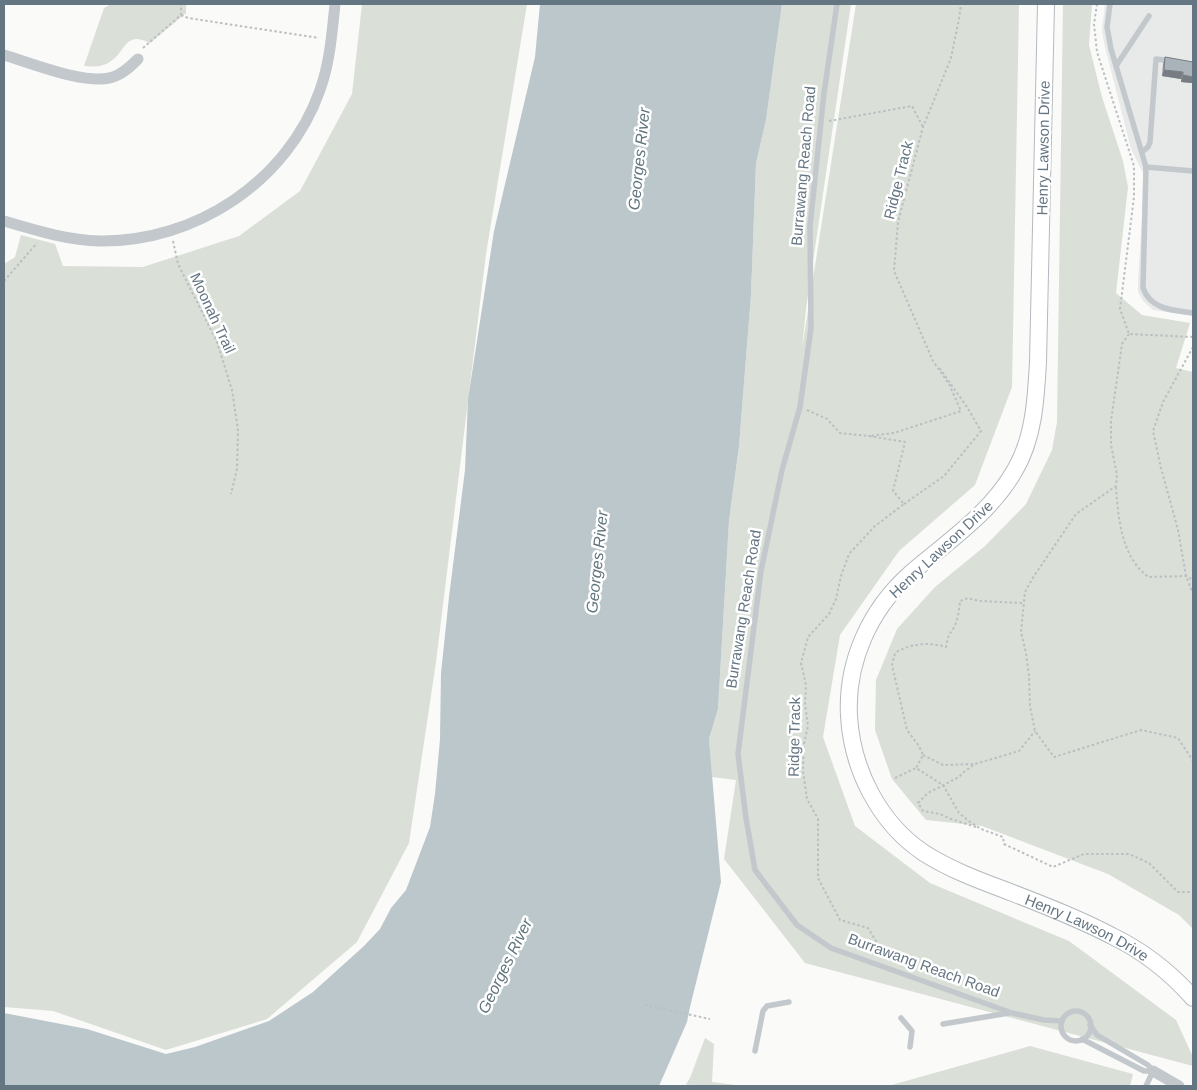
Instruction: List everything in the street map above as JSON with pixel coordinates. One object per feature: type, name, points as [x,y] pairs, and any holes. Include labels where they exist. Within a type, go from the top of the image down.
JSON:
[{"type":"main road","name":"Henry Lawson Drive","points":[[1046,4],[1037,380],[1034,411],[1028,441],[1017,468],[992,504],[909,574],[890,594],[873,619],[861,643],[852,672],[849,700],[850,732],[861,773],[875,800],[900,832],[922,852],[954,869],[1052,908],[1115,937],[1143,953],[1161,967],[1193,998]]},
{"type":"street","points":[[4,220],[67,238],[100,241],[137,238],[171,231],[204,218],[237,199],[267,174],[291,145],[309,115],[320,90],[330,51],[335,4]]},
{"type":"street","points":[[4,55],[77,77],[96,80],[120,74],[138,59]]},
{"type":"street","points":[[1153,1071],[1179,1086]]},
{"type":"lane","name":"Burrawang Reach Road","points":[[837,4],[820,122],[810,226],[811,328],[800,407],[782,470],[761,571],[738,754],[755,870],[797,925],[831,948],[1012,1013],[1044,1020],[1062,1021]]},
{"type":"lane","points":[[1110,4],[1107,27],[1110,49],[1146,167],[1143,288],[1149,299],[1157,306],[1193,312]]},
{"type":"lane","points":[[1116,66],[1148,16]]},
{"type":"lane","points":[[1142,152],[1148,147],[1150,142],[1156,59],[1175,62]]},
{"type":"lane","points":[[1146,167],[1193,171]]},
{"type":"lane","points":[[755,1050],[763,1011],[767,1006],[789,1002]]},
{"type":"lane","points":[[1090,1025],[1087,1035],[1082,1039],[1075,1040],[1066,1037],[1062,1031],[1062,1021],[1068,1013],[1078,1011],[1086,1016],[1097,1035],[1148,1064],[1153,1071]]},
{"type":"lane","points":[[943,1024],[1012,1013]]},
{"type":"lane","points":[[901,1018],[912,1030],[910,1047]]},
{"type":"lane","points":[[1082,1039],[1144,1071],[1153,1071]]},
{"type":"lane","points":[[1146,1086],[1153,1071]]},
{"type":"path","points":[[181,4],[181,15]]},
{"type":"path","name":"Ridge Track","points":[[869,436],[894,433],[961,411],[949,384],[933,361],[894,271],[898,222],[923,127],[951,58],[960,19],[961,4]]},
{"type":"path","points":[[1097,4],[1094,24],[1097,52],[1134,166],[1134,197],[1120,309],[1130,334]]},
{"type":"path","points":[[181,15],[188,18],[319,38]]},
{"type":"path","points":[[138,59],[144,46],[181,15]]},
{"type":"path","points":[[820,122],[912,106],[923,127]]},
{"type":"path","name":"Moonah Trail","points":[[171,231],[178,264],[217,342],[232,390],[238,430],[237,470],[231,494]]},
{"type":"path","points":[[4,281],[45,233]]},
{"type":"path","points":[[1130,334],[1193,337]]},
{"type":"path","points":[[1130,334],[1122,344],[1111,421],[1111,445],[1117,475],[1118,515],[1125,543],[1136,566],[1148,577],[1186,576],[1193,580]]},
{"type":"path","points":[[1193,347],[1163,402],[1153,431],[1178,530],[1186,576],[1193,594]]},
{"type":"path","name":"Ridge Track","points":[[893,971],[868,928],[840,920],[818,878],[818,819],[807,799],[803,771],[804,744],[808,726],[805,704],[806,685],[802,663],[808,637],[829,614],[836,599],[841,576],[849,554],[875,526],[944,476],[972,445],[981,431],[962,400],[933,361]]},
{"type":"path","points":[[800,407],[827,419],[840,433],[904,442],[893,491],[904,504]]},
{"type":"path","points":[[1116,486],[1076,514],[1025,592],[1021,632],[1026,653],[1030,706],[1035,731],[1054,757],[1141,730],[1178,738],[1193,761]]},
{"type":"path","points":[[1023,603],[979,602],[968,598],[960,601],[957,619],[953,630],[948,634],[946,647],[933,643],[903,648],[895,653],[892,665],[907,730],[923,755],[943,765],[975,764],[1019,751],[1035,731]]},
{"type":"path","points":[[895,778],[916,768],[923,755]]},
{"type":"path","points":[[975,764],[959,777],[928,793],[918,802],[923,811],[940,814],[1003,837],[1004,844],[1053,867],[1084,854],[1129,854],[1149,863],[1178,892],[1193,892]]},
{"type":"path","points":[[916,768],[943,785],[959,813],[982,829]]},
{"type":"path","points":[[645,1005],[710,1019]]},
{"type":"shaded area","points":[[111,4],[186,4],[186,13],[150,43],[142,40],[131,40],[108,63],[98,66],[84,66],[104,8]]},
{"type":"shaded area","points":[[362,4],[527,4],[486,254],[436,662],[409,843],[357,942],[267,1019],[166,1050],[53,1011],[4,1007],[4,264],[15,257],[21,235],[55,244],[63,266],[143,267],[239,236],[300,191],[352,94]]},
{"type":"shaded area","points":[[782,4],[851,4],[806,309],[802,349],[856,4],[1019,4],[1012,387],[975,485],[899,551],[840,635],[823,737],[855,826],[930,883],[1069,941],[1176,1020],[1193,1057],[1193,1066],[805,963],[724,859],[736,780],[712,777],[709,739],[718,709],[729,521],[739,446],[751,295],[756,163],[766,120]]},
{"type":"shaded area","points":[[1063,4],[1092,4],[1089,45],[1102,97],[1123,161],[1128,187],[1116,293],[1142,315],[1190,323],[1176,368],[1193,372],[1193,929],[1179,915],[1108,874],[982,826],[926,820],[892,779],[875,730],[876,680],[897,629],[935,587],[985,546],[1026,504],[1052,450],[1057,422]]},
{"type":"shaded area","points":[[1105,4],[1193,4],[1193,316],[1153,310],[1143,301],[1138,292],[1143,173],[1131,149],[1104,43],[1102,29]]},
{"type":"shaded area","points":[[705,1038],[714,1044],[712,1082],[743,1086],[685,1086],[690,1078]]},
{"type":"shaded area","points":[[1030,1046],[1133,1074],[1130,1086],[888,1086]]},
{"type":"water","name":"Georges River","points":[[540,4],[782,4],[766,120],[756,163],[751,295],[739,446],[729,521],[718,709],[709,739],[721,882],[687,1022],[659,1086],[4,1086],[4,1013],[87,1029],[166,1054],[195,1047],[269,1021],[313,992],[380,929],[391,908],[406,890],[430,827],[435,794],[440,739],[441,673],[465,470],[468,399],[494,231],[535,57]]},
{"type":"building","points":[[1165,57],[1193,62],[1193,77],[1183,75],[1183,72],[1164,70]]}]
